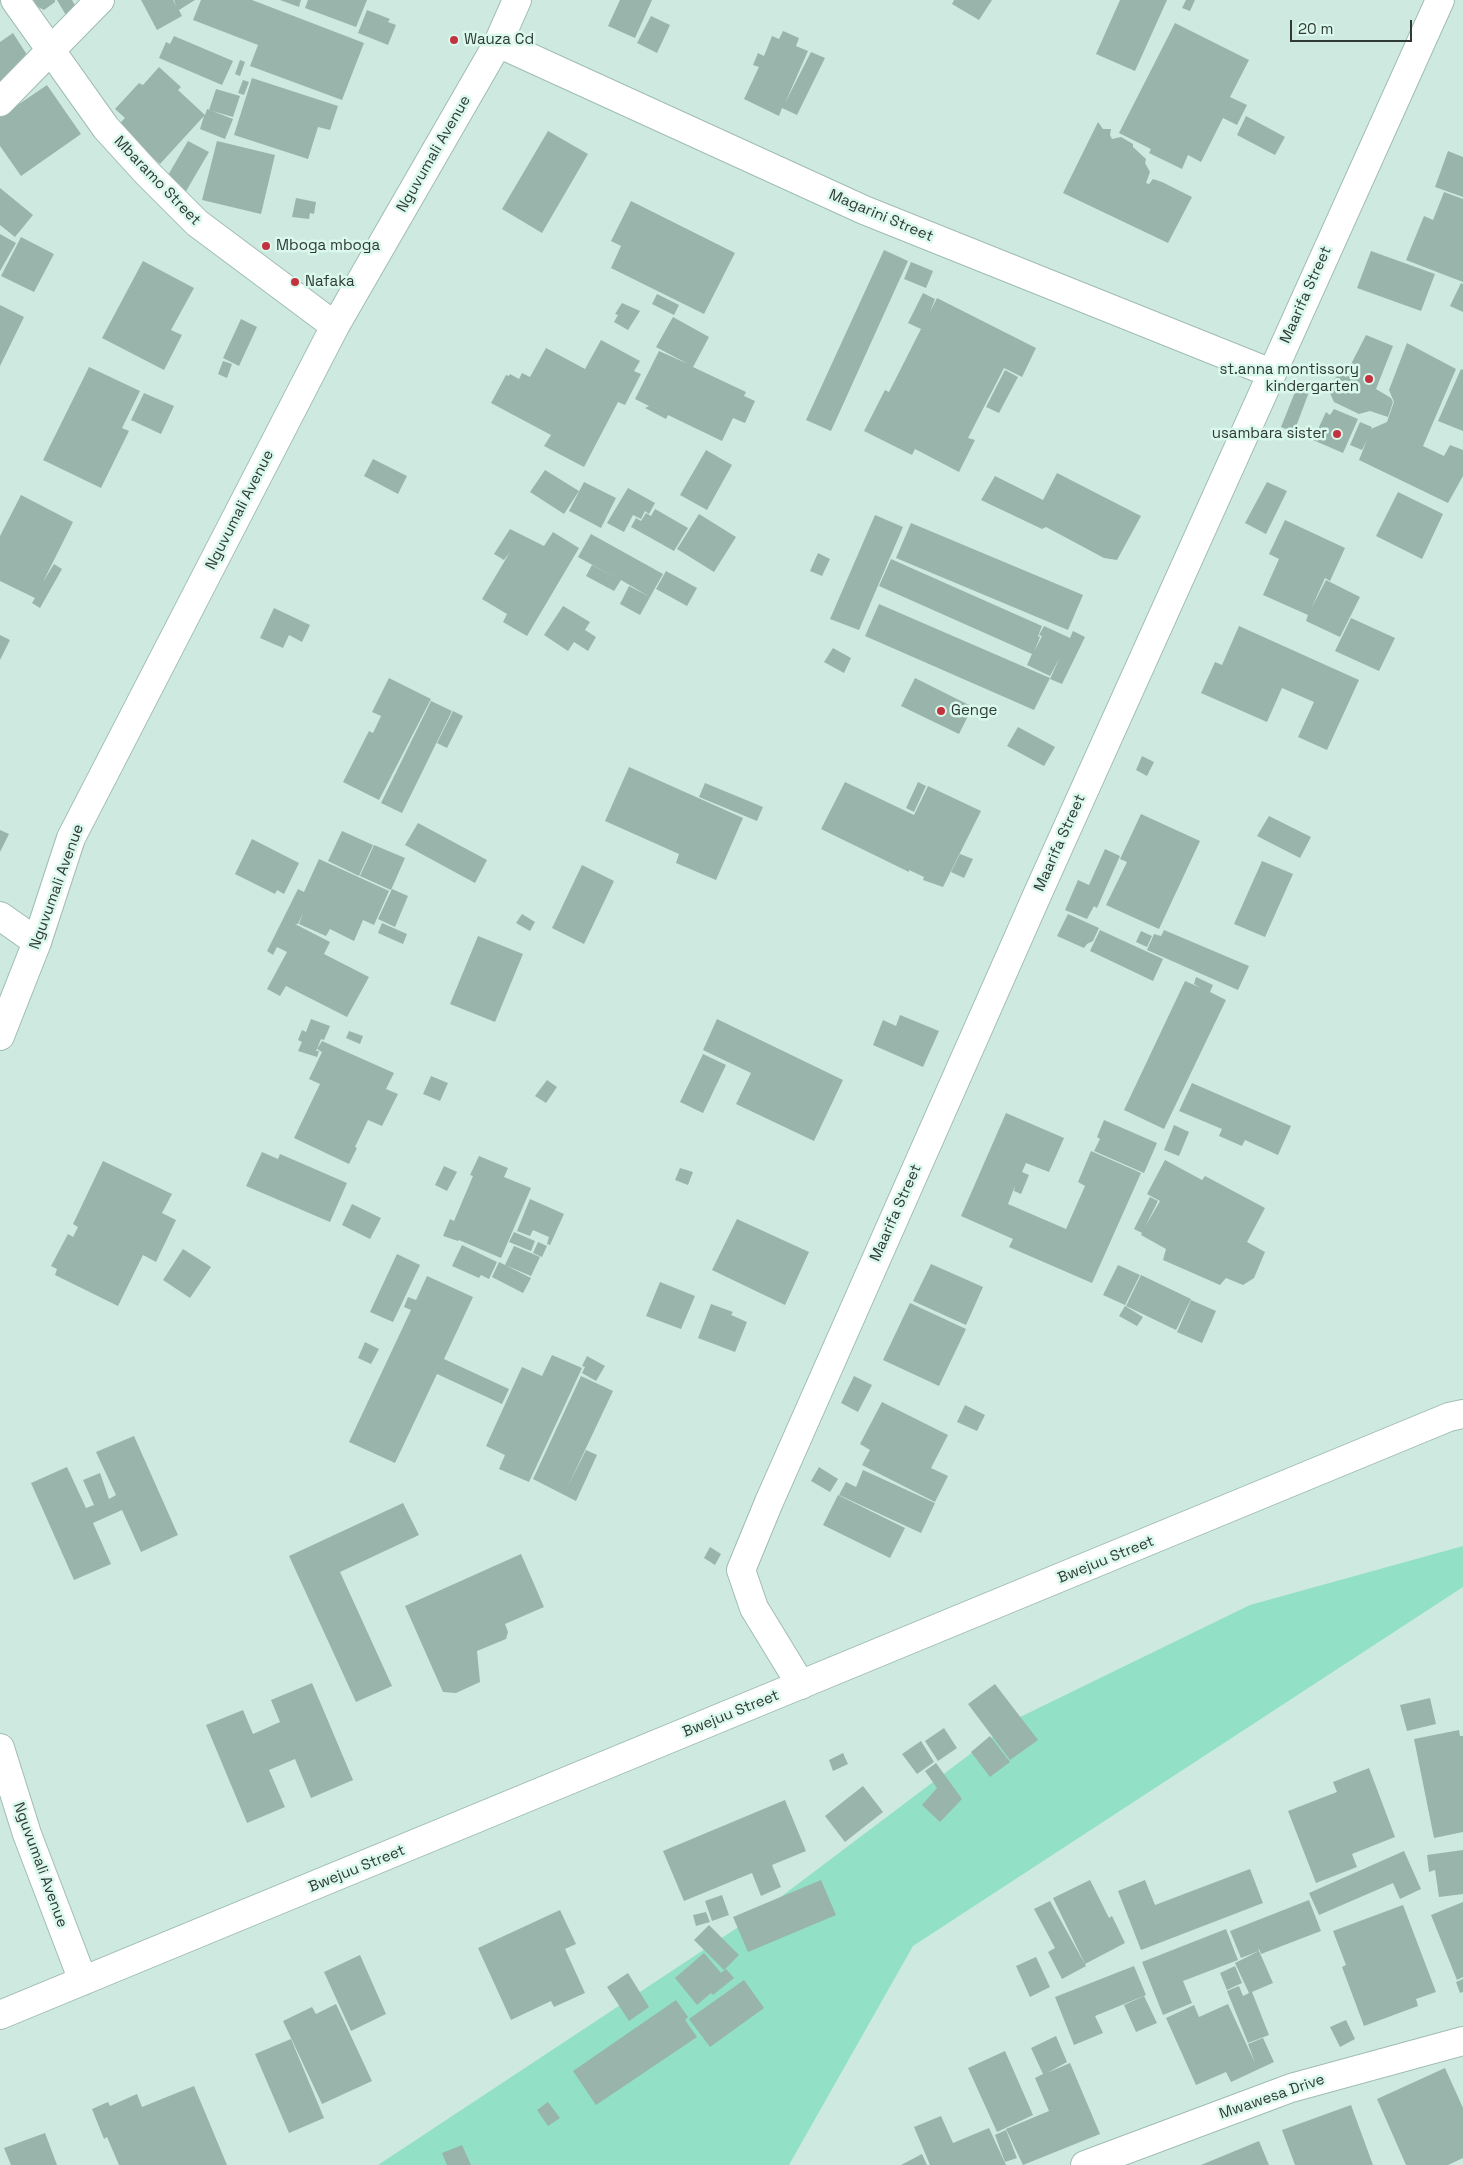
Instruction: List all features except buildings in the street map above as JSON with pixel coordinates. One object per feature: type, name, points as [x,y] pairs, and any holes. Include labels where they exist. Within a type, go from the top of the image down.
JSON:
[{"type":"street","name":"Mbaramo Street","points":[[15,0],[106,128],[197,223],[335,326]]},
{"type":"street","points":[[0,102],[100,0]]},
{"type":"street","name":"Nguvumali Avenue","points":[[0,1036],[38,942],[71,838],[335,326],[498,42],[517,0]]},
{"type":"street","name":"Maarifa Street","points":[[801,1685],[754,1608],[741,1570],[769,1502],[1030,911],[1440,0]]},
{"type":"street","name":"Magarini Street","points":[[498,42],[864,210],[1271,373]]},
{"type":"street","points":[[0,916],[38,942]]},
{"type":"street","name":"Bwejuu Street","points":[[0,2015],[1449,1418],[1463,1414]]},
{"type":"street","name":"Nguvumali Avenue","points":[[0,1748],[27,1834],[83,1981]]},
{"type":"street","name":"Mwawesa Drive","points":[[1085,2165],[1291,2088],[1463,2041]]},
{"type":"green space","points":[[1463,1546],[1463,1587],[913,1946],[789,2165],[378,2165],[758,1914],[1018,1718],[1250,1605]]},
{"type":"place","name":"Wauza Cd","points":[[454,40]]},
{"type":"place","name":"Mboga mboga","points":[[266,246]]},
{"type":"place","name":"Nafaka","points":[[295,282]]},
{"type":"place","name":"st.anna montissory kindergarten","points":[[1369,379]]},
{"type":"place","name":"usambara sister","points":[[1337,434]]},
{"type":"place","name":"Genge","points":[[941,711]]}]
